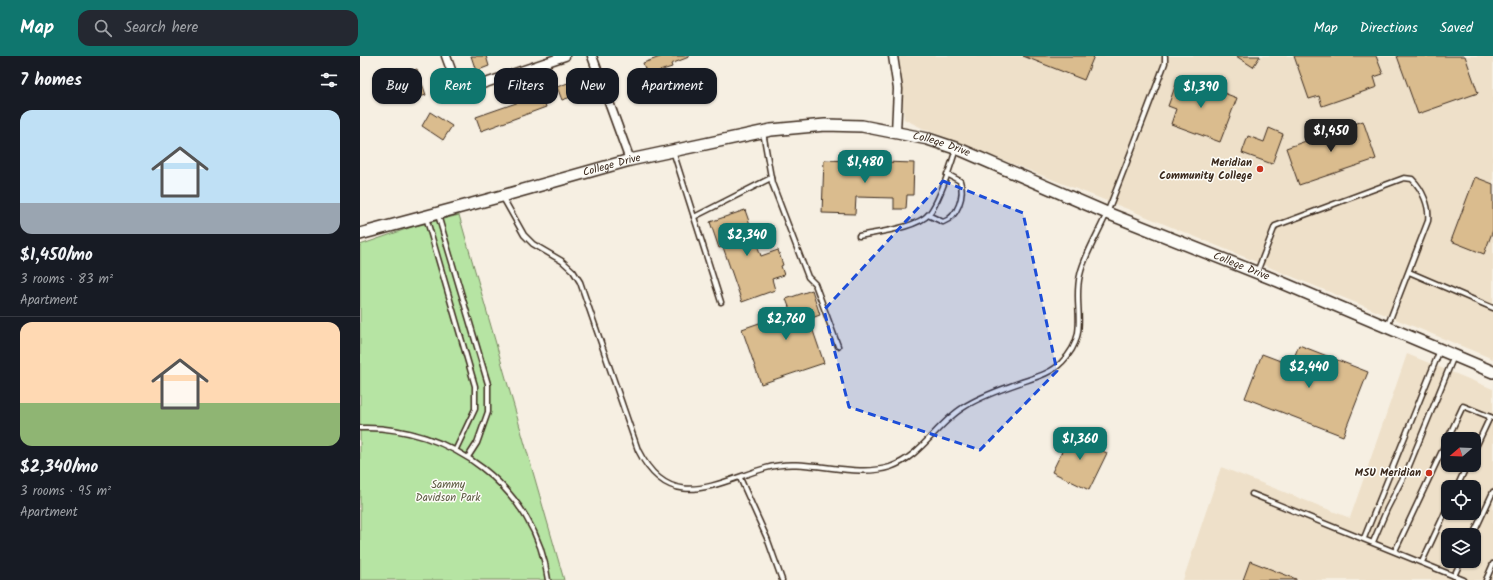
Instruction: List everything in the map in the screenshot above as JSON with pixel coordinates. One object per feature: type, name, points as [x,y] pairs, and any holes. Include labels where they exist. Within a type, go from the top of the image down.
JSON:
[{"type":"street","points":[[446,56],[459,92],[565,56]]},
{"type":"street","points":[[592,56],[630,160]]},
{"type":"street","points":[[893,56],[898,89],[896,132]]},
{"type":"street","name":"College Drive","points":[[360,234],[630,160],[763,132],[825,124],[862,126],[928,139],[956,148],[1107,213],[1256,273],[1493,372]]},
{"type":"lane","points":[[502,196],[524,235],[533,244],[562,261],[573,271],[580,282],[638,450],[651,472],[668,485],[679,488],[704,487],[740,478],[770,466],[780,465],[855,469],[887,468],[908,458],[921,449],[962,408],[1004,389],[1053,370],[1062,362],[1076,341],[1080,327],[1080,275],[1107,213],[1165,63],[1165,56]]},
{"type":"lane","points":[[763,132],[771,178],[808,277],[816,284],[838,346]]},
{"type":"lane","points":[[859,236],[913,224],[928,215],[947,174],[956,148]]},
{"type":"lane","points":[[673,151],[721,302]]},
{"type":"lane","points":[[928,215],[943,222],[950,220],[956,214],[962,187],[960,180],[947,174]]},
{"type":"lane","points":[[694,217],[771,178]]},
{"type":"lane","points":[[1256,273],[1275,226],[1404,178],[1412,178],[1418,185],[1429,214],[1428,221],[1387,328]]},
{"type":"lane","points":[[438,213],[488,384],[488,412],[477,443],[468,457]]},
{"type":"lane","points":[[425,216],[475,386],[475,409],[456,449]]},
{"type":"lane","points":[[1409,272],[1493,308]]},
{"type":"lane","points":[[1364,538],[1441,350]]},
{"type":"lane","points":[[1373,542],[1386,509],[1409,466],[1454,355]]},
{"type":"lane","points":[[1395,551],[1463,406],[1491,418],[1481,437]]},
{"type":"lane","points":[[360,428],[398,430],[420,434],[456,449],[497,480],[524,514],[542,554],[548,580]]},
{"type":"lane","points":[[740,478],[767,538],[782,580]]},
{"type":"lane","points":[[1476,528],[1493,492]]},
{"type":"lane","points":[[1252,494],[1364,538],[1464,580]]},
{"type":"lane","points":[[1422,562],[1442,520]]},
{"type":"lane","points":[[1486,580],[1493,564]]},
{"type":"lane","points":[[1454,576],[1458,568]]},
{"type":"highlighted area","points":[[943,181],[1023,213],[1057,371],[980,450],[849,407],[824,310]]},
{"type":"shaded area","name":"Meridian Community College","points":[[899,56],[1493,56],[1493,359],[1130,210],[924,129],[904,119]]},
{"type":"shaded area","name":"MSU Meridian","points":[[1407,354],[1493,389],[1493,580],[1183,580],[1221,467],[1350,518]]},
{"type":"green space","name":"Sammy Davidson Park","points":[[459,215],[564,580],[360,580],[360,245],[412,227]]},
{"type":"building","points":[[471,56],[486,56],[489,66],[484,68],[475,68]]},
{"type":"building","points":[[663,56],[689,56],[671,64],[672,67],[669,68],[645,68],[643,63]]},
{"type":"building","points":[[1023,56],[1094,56],[1084,80]]},
{"type":"building","points":[[1236,56],[1260,56],[1253,67]]},
{"type":"building","points":[[1294,56],[1376,56],[1383,74],[1374,77],[1377,87],[1322,106],[1319,96],[1309,99]]},
{"type":"building","points":[[1397,56],[1465,56],[1478,93],[1418,114]]},
{"type":"building","points":[[1179,76],[1237,98],[1220,142],[1171,124],[1176,109],[1168,106]]},
{"type":"building","points":[[422,83],[426,95],[422,96]]},
{"type":"building","points":[[566,84],[566,99],[562,100],[558,87]]},
{"type":"building","points":[[513,104],[545,104],[546,107],[481,131],[476,117]]},
{"type":"building","points":[[430,112],[452,126],[443,140],[422,126]]},
{"type":"building","points":[[1363,121],[1376,159],[1299,185],[1286,148]]},
{"type":"building","points":[[1269,128],[1283,134],[1272,164],[1242,153],[1248,136],[1264,142]]},
{"type":"building","points":[[824,160],[914,163],[913,195],[907,195],[906,209],[894,209],[894,198],[856,197],[855,214],[822,213]]},
{"type":"building","points":[[1475,177],[1493,184],[1493,230],[1484,254],[1451,241]]},
{"type":"building","points":[[745,210],[761,256],[778,250],[783,265],[781,266],[784,275],[772,279],[775,290],[742,302],[723,247],[719,248],[710,222]]},
{"type":"building","points":[[812,290],[820,315],[809,319],[824,363],[761,384],[742,329],[791,312],[786,299]]},
{"type":"building","points":[[1299,345],[1368,372],[1343,436],[1245,398],[1262,354],[1291,365]]},
{"type":"building","points":[[1070,435],[1080,440],[1083,435],[1099,443],[1096,448],[1107,453],[1089,490],[1052,472]]},
{"type":"building","points":[[1250,561],[1296,579],[1296,580],[1243,580]]},
{"type":"place","name":"Meridian Community College","points":[[1260,169]]},
{"type":"place","name":"MSU Meridian","points":[[1429,473]]}]
